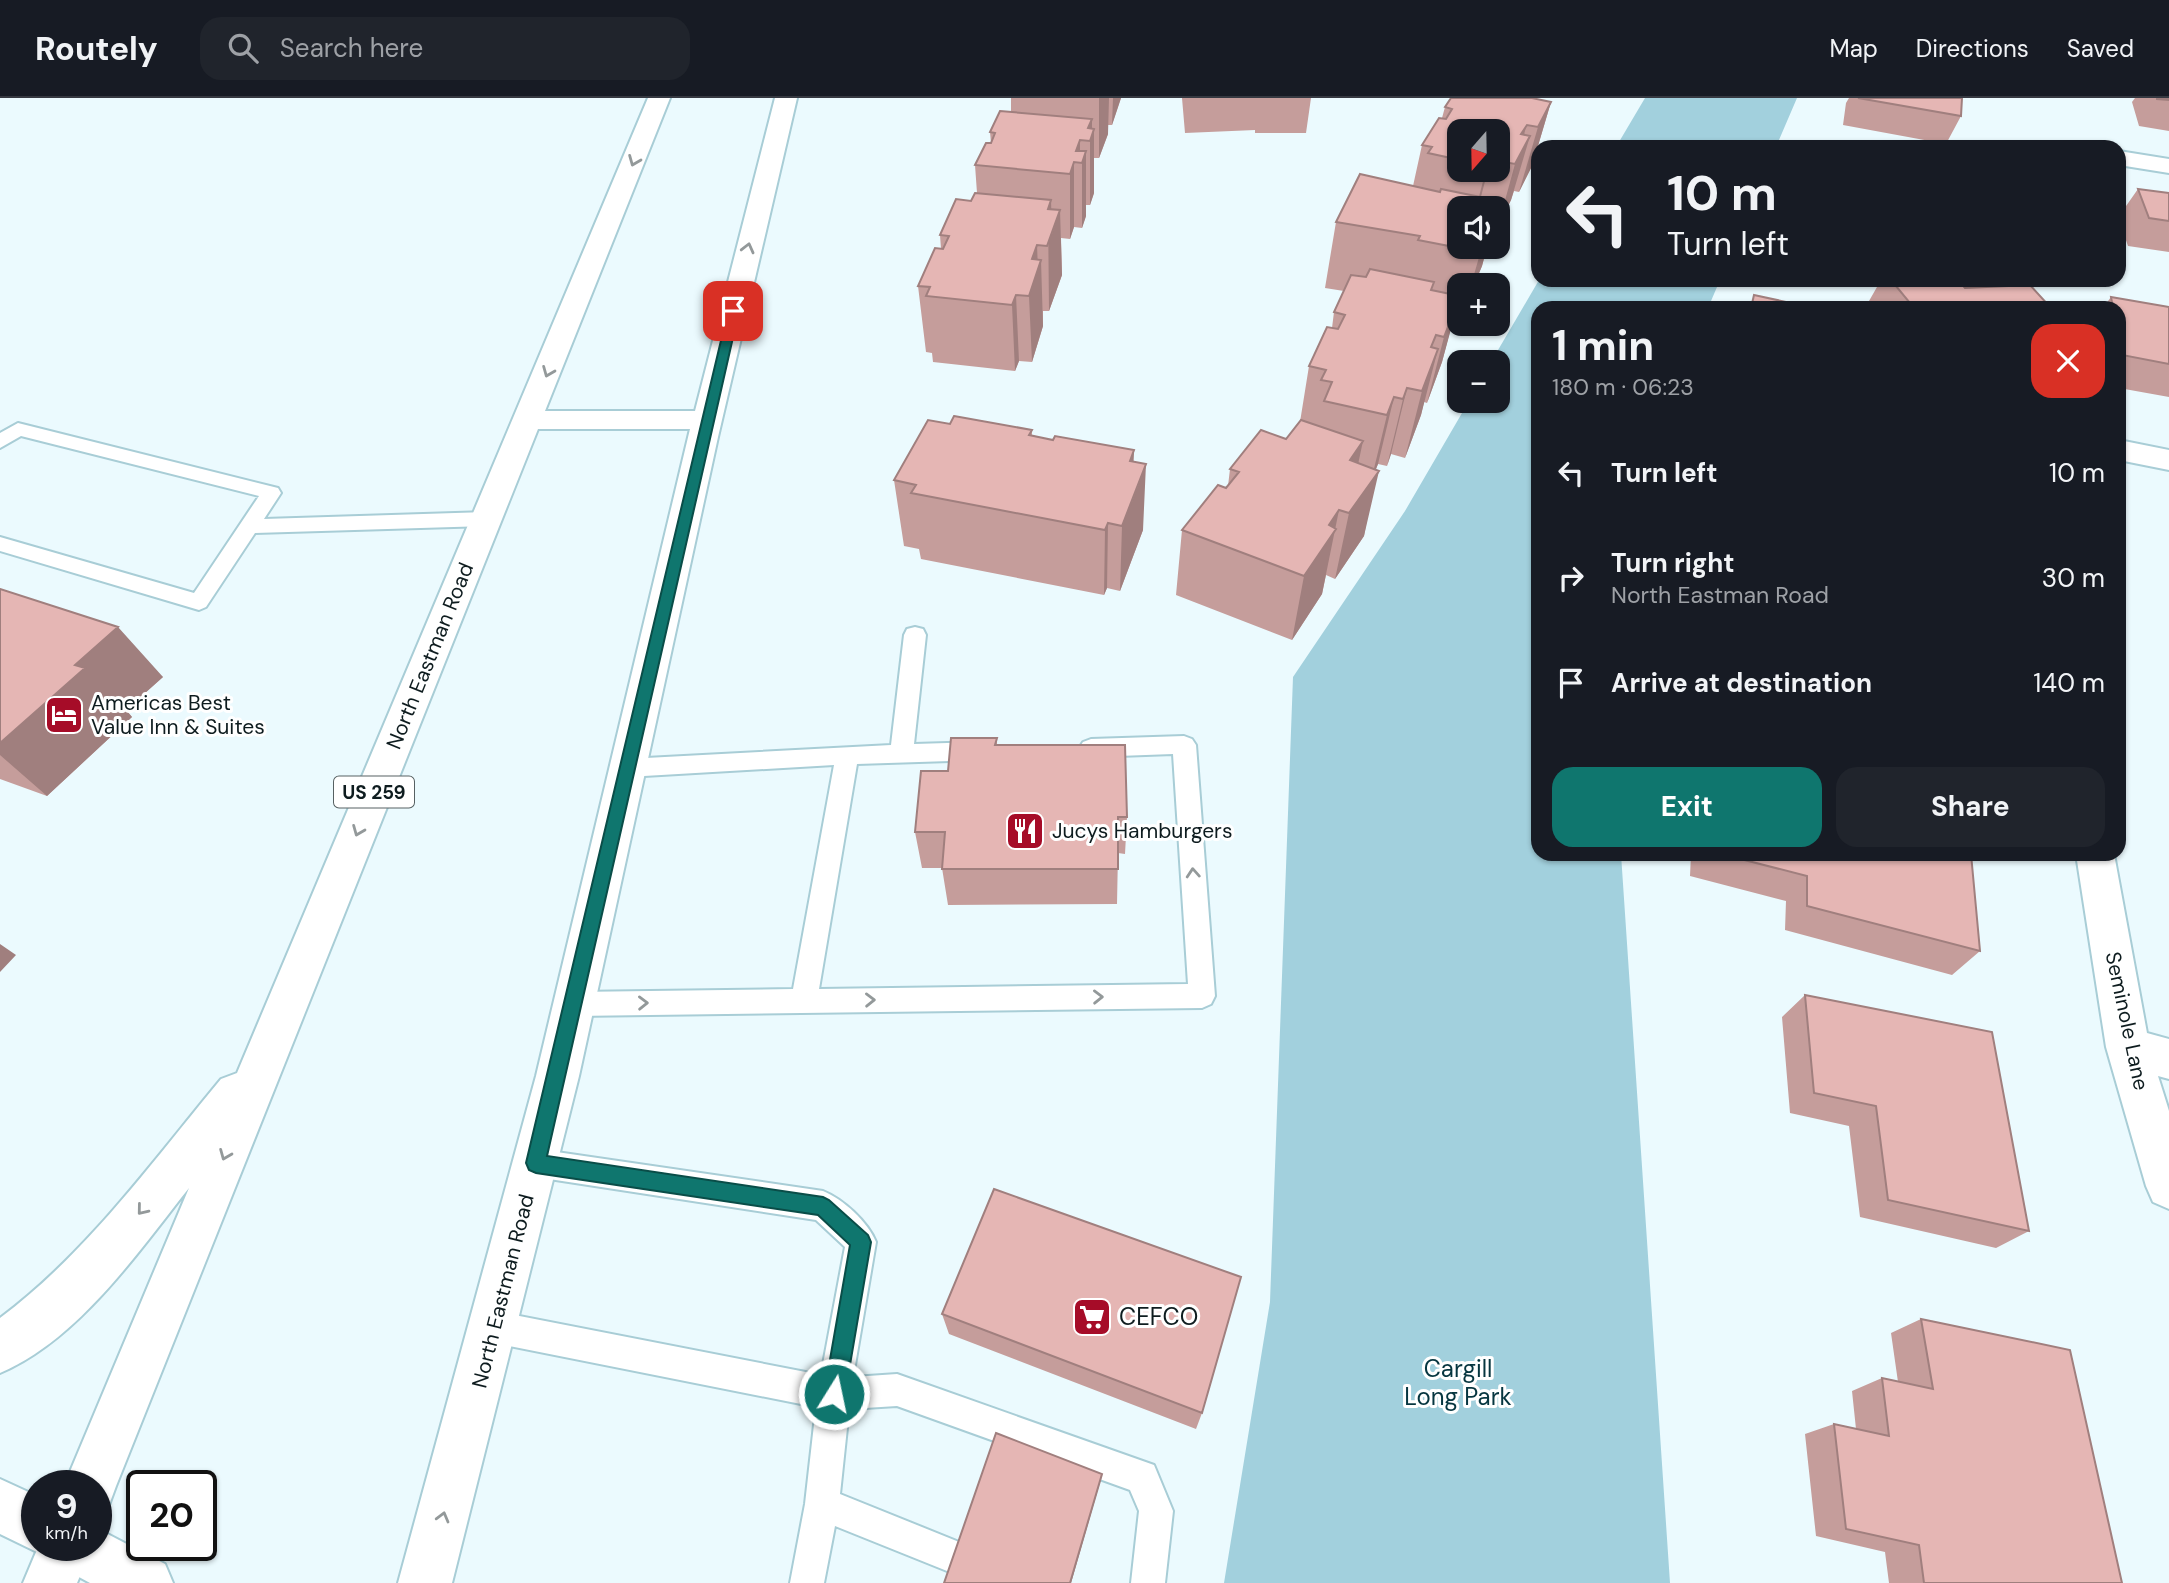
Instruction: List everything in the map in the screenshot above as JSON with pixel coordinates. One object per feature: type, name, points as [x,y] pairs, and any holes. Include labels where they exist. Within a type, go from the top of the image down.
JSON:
[{"type":"main road","name":"North Eastman Road","points":[[97,1470],[659,98]]},
{"type":"main road","name":"North Eastman Road","points":[[425,1583],[494,1327],[575,1004],[708,420],[786,98]]},
{"type":"main road","points":[[2126,159],[2169,166]]},
{"type":"main road","points":[[528,419],[708,420]]},
{"type":"main road","points":[[2126,451],[2169,460]]},
{"type":"main road","name":"Seminole Lane","points":[[2096,861],[2128,1047],[2169,1186]]},
{"type":"main road","points":[[2128,1047],[2169,1059]]},
{"type":"main road","points":[[0,1348],[55,1307],[104,1256],[263,1062]]},
{"type":"main road","points":[[0,1505],[21,1516]]},
{"type":"main road","points":[[51,1583],[60,1561]]},
{"type":"main road","points":[[104,1561],[146,1583]]},
{"type":"lane","points":[[0,442],[18,429],[271,493],[199,602],[0,544]]},
{"type":"lane","points":[[251,526],[487,519]]},
{"type":"lane","points":[[901,754],[915,635]]},
{"type":"lane","points":[[575,1004],[1202,996],[1184,745],[1063,749]]},
{"type":"lane","points":[[627,768],[847,755],[1009,750]]},
{"type":"lane","points":[[804,1001],[847,755]]},
{"type":"lane","points":[[536,1163],[823,1206],[861,1242],[834,1394],[822,1504],[807,1583]]},
{"type":"lane","points":[[494,1327],[834,1394],[897,1390],[1142,1477],[1156,1511],[1147,1583]]},
{"type":"lane","points":[[822,1504],[957,1558]]},
{"type":"green space","points":[[1645,98],[1797,98],[1779,140],[1620,140]]},
{"type":"green space","name":"Cargill Long Park","points":[[1535,287],[1717,287],[1711,301],[1531,301],[1531,861],[1621,861],[1670,1583],[1224,1583],[1270,1302],[1293,677],[1405,511],[1462,413],[1510,413],[1510,350],[1498,350],[1506,336],[1510,336],[1510,330]]},
{"type":"building","points":[[1451,98],[1532,98],[1551,102],[1538,127],[1527,125],[1521,134],[1530,136],[1515,164],[1510,163],[1510,119],[1447,119],[1447,157],[1428,153],[1432,147],[1422,145],[1439,118],[1446,119],[1452,109],[1445,107]]},
{"type":"building","points":[[1858,98],[1962,98],[1961,116]]},
{"type":"building","points":[[1000,111],[1092,119],[1088,128],[1094,129],[1090,141],[1080,140],[1076,151],[1086,151],[1082,163],[1074,162],[1070,174],[975,165],[986,143],[991,143],[995,133],[990,132]]},
{"type":"building","points":[[1360,174],[1440,192],[1441,189],[1475,196],[1447,196],[1447,246],[1418,240],[1420,236],[1336,222]]},
{"type":"building","points":[[2138,189],[2169,193],[2169,221],[2149,218]]},
{"type":"building","points":[[975,193],[1051,200],[1048,209],[1060,210],[1047,246],[1037,245],[1032,259],[1041,260],[1029,296],[1016,295],[1012,305],[926,296],[930,287],[918,286],[935,248],[943,249],[949,236],[940,235],[956,199],[971,201]]},
{"type":"building","points":[[1370,269],[1434,282],[1431,290],[1447,293],[1447,329],[1444,337],[1436,335],[1431,347],[1438,349],[1422,391],[1407,388],[1403,399],[1394,397],[1387,415],[1324,401],[1332,382],[1321,380],[1326,370],[1309,366],[1327,327],[1338,329],[1345,315],[1334,312],[1351,275],[1366,277]]},
{"type":"building","points":[[1897,287],[2032,287],[2045,301],[1908,301]]},
{"type":"building","points":[[1754,295],[1782,301],[1753,301]]},
{"type":"building","points":[[2111,297],[2169,307],[2169,364],[2126,356],[2126,301],[2112,301]]},
{"type":"building","points":[[954,416],[1032,430],[1029,435],[1053,440],[1055,436],[1134,450],[1130,461],[1146,464],[1122,526],[1108,523],[1105,530],[911,493],[916,485],[894,480],[928,420],[950,424]]},
{"type":"building","points":[[1301,420],[1363,441],[1350,460],[1379,471],[1349,513],[1339,510],[1329,525],[1336,529],[1304,576],[1182,530],[1218,485],[1226,488],[1239,472],[1230,469],[1261,430],[1286,439]]},
{"type":"building","points":[[0,589],[118,627],[75,665],[85,668],[0,743]]},
{"type":"building","name":"Jucys Hamburgers","points":[[951,738],[997,738],[995,745],[1125,745],[1127,817],[1118,817],[1118,869],[942,869],[945,832],[915,832],[921,771],[948,771]]},
{"type":"building","points":[[1748,861],[1972,861],[1980,951],[1807,906],[1807,876]]},
{"type":"building","points":[[1805,995],[1992,1032],[2029,1231],[1888,1200],[1876,1106],[1814,1093]]},
{"type":"building","name":"CEFCO","points":[[994,1189],[1241,1277],[1202,1413],[942,1314]]},
{"type":"building","points":[[1921,1319],[2070,1350],[2122,1583],[1924,1583],[1919,1545],[1846,1529],[1834,1424],[1889,1436],[1882,1378],[1933,1389]]},
{"type":"building","points":[[996,1433],[1102,1474],[1070,1583],[944,1583]]},
{"type":"place","name":"Americas Best Value Inn & Suites","points":[[64,715]]},
{"type":"place","name":"Jucys Hamburgers","points":[[1025,831]]},
{"type":"place","name":"CEFCO","points":[[1092,1317]]},
{"type":"route","points":[[733,311],[575,1004],[536,1163],[823,1206],[861,1242],[834,1394]]}]
